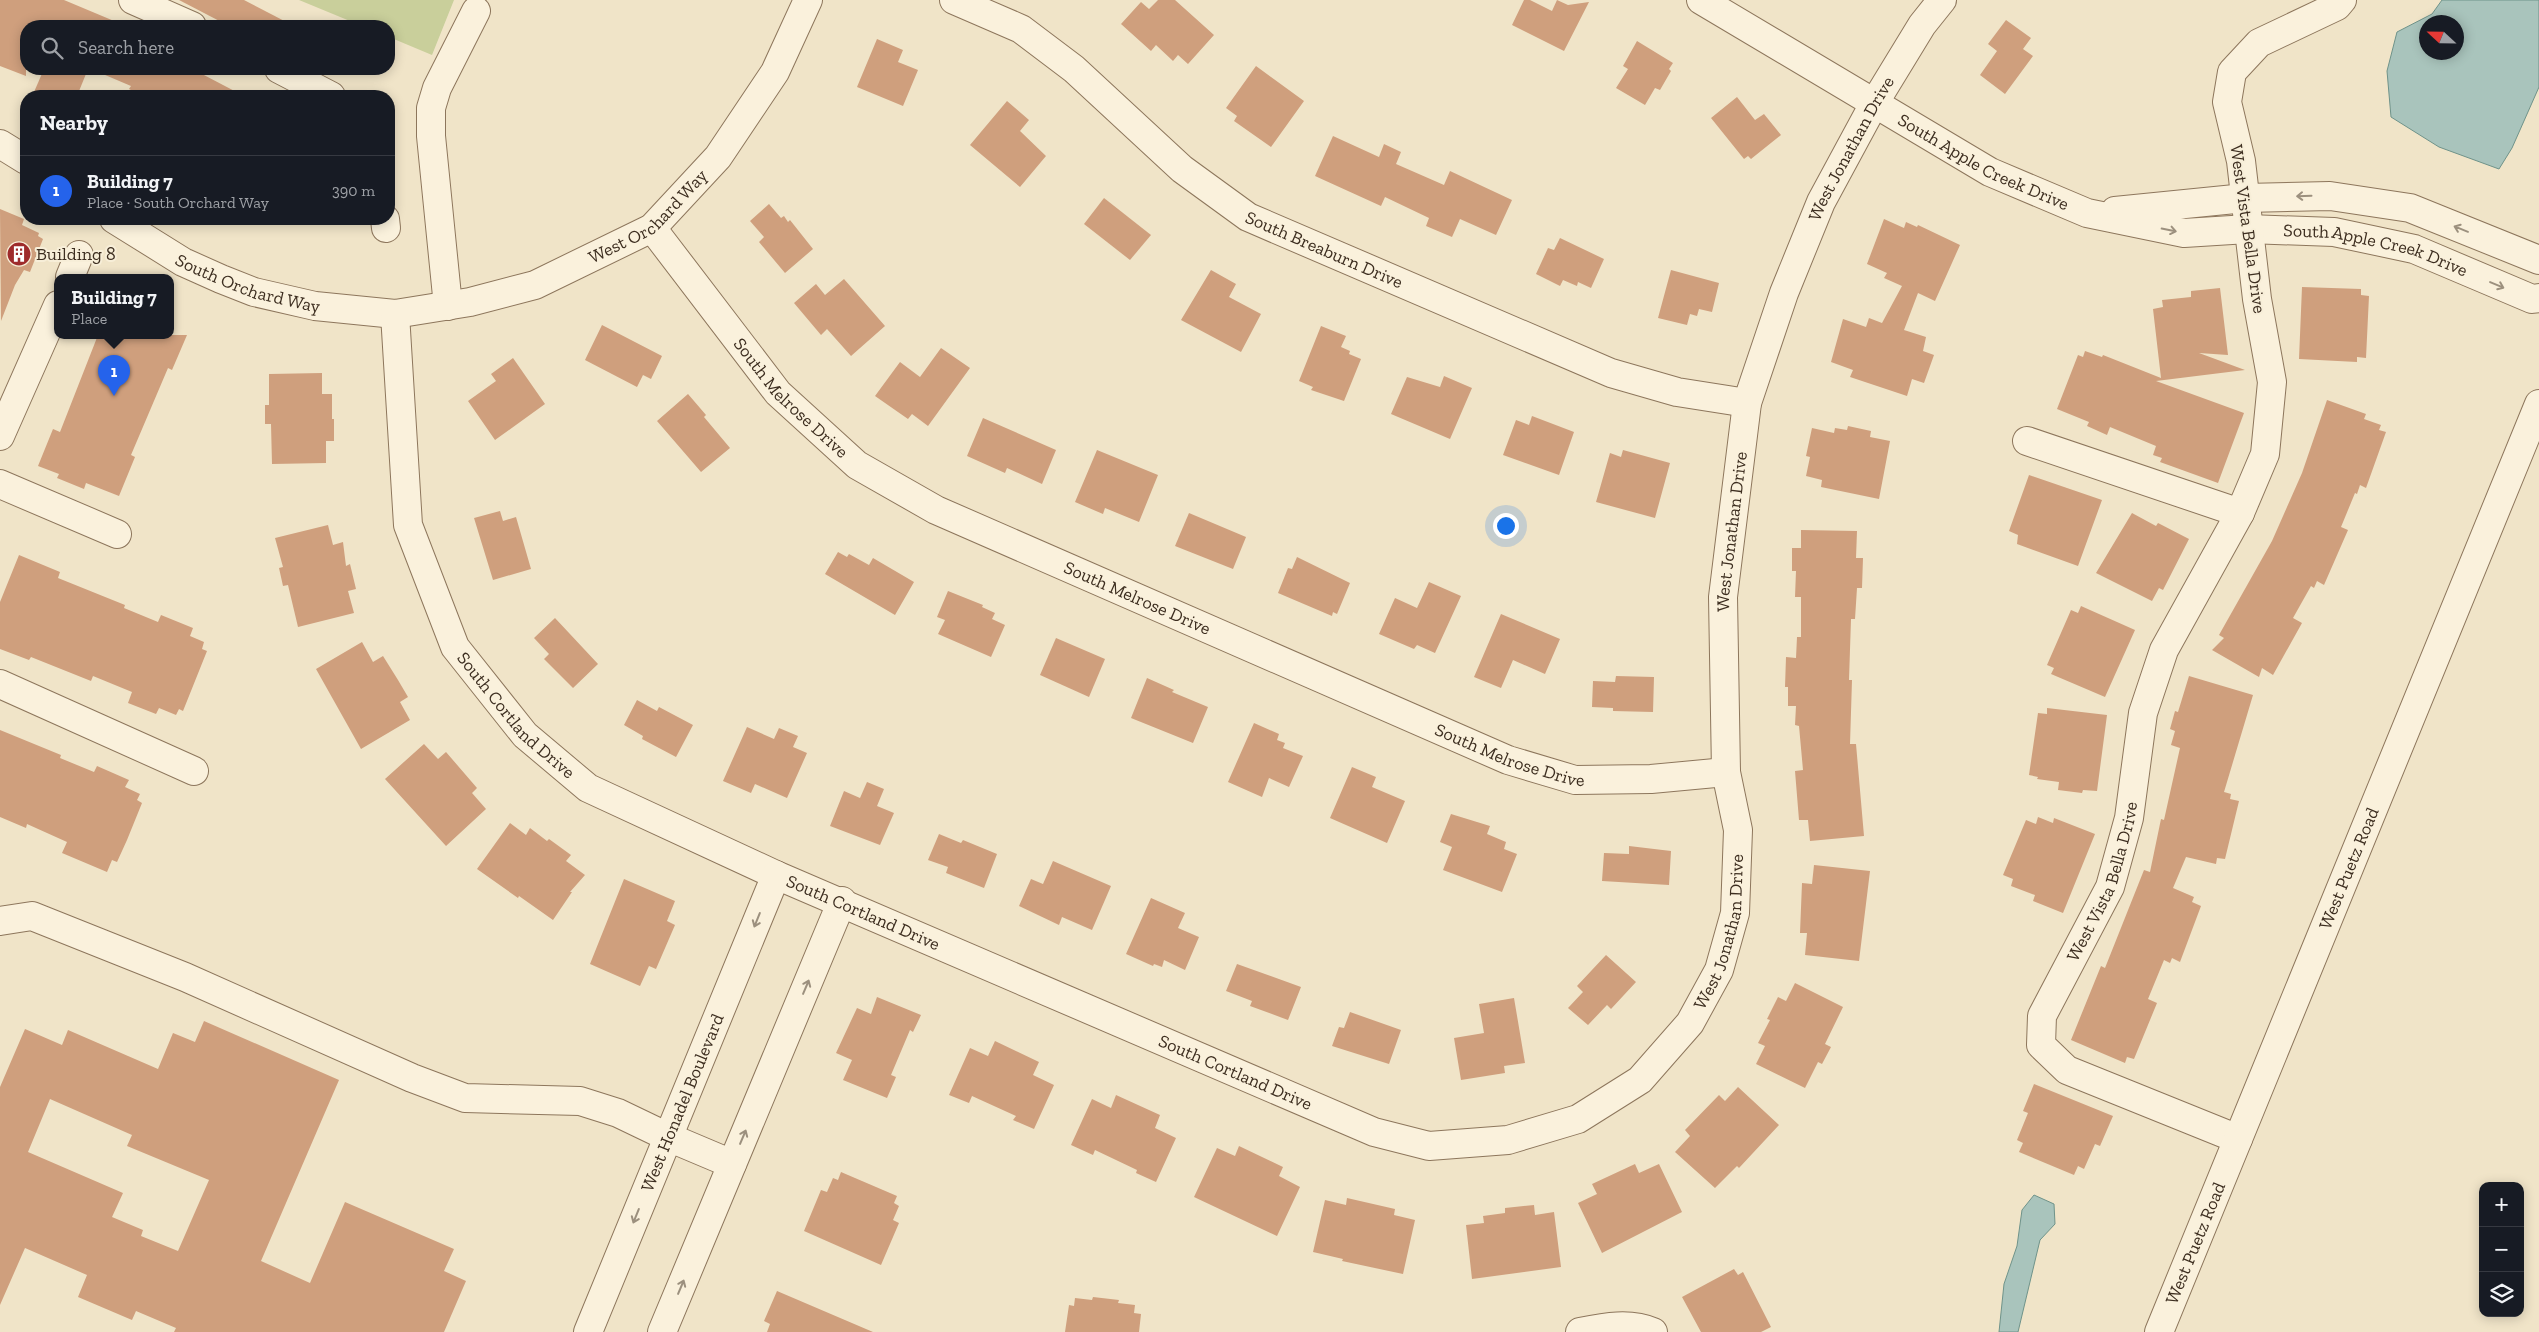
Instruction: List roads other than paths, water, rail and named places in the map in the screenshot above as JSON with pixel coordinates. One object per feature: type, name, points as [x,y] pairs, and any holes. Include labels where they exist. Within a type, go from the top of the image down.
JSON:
[{"type":"street","points":[[133,0],[178,20]]},
{"type":"street","name":"West Orchard Way","points":[[395,314],[470,302],[535,285],[652,228],[718,157],[776,72],[808,0]]},
{"type":"street","name":"South Breaburn Drive","points":[[954,0],[1021,29],[1074,69],[1182,169],[1248,217],[1611,373],[1677,392],[1747,403]]},
{"type":"street","name":"South Apple Creek Drive","points":[[1701,0],[1990,172],[2087,213],[2184,233],[2248,229],[2334,232],[2414,249],[2532,299],[2539,298]]},
{"type":"street","name":"West Jonathan Drive","points":[[1640,1080],[1690,1022],[1719,970],[1735,913],[1738,830],[1726,772],[1723,597],[1747,403],[1784,293],[1821,202],[1875,102],[1922,25],[1942,0]]},
{"type":"street","name":"West Vista Bella Drive","points":[[2238,1139],[2067,1070],[2041,1045],[2042,1016],[2110,887],[2129,818],[2143,713],[2164,650],[2240,513],[2265,454],[2272,382],[2257,299],[2242,161],[2227,102],[2232,72],[2259,43],[2337,6],[2342,0]]},
{"type":"street","points":[[448,306],[431,136],[431,108],[437,88],[476,11]]},
{"type":"street","points":[[291,75],[319,90]]},
{"type":"street","points":[[0,144],[20,156]]},
{"type":"street","name":"South Apple Creek Drive","points":[[2087,213],[2245,198],[2330,196],[2410,208],[2539,260]]},
{"type":"street","points":[[2414,249],[2427,215]]},
{"type":"street","name":"South Orchard Way","points":[[124,225],[183,262],[254,292],[315,306],[395,314]]},
{"type":"street","name":"South Melrose Drive","points":[[652,228],[778,393],[857,465],[936,510],[1508,760],[1575,780],[1651,780],[1726,772]]},
{"type":"street","points":[[0,436],[54,313]]},
{"type":"street","name":"South Cortland Drive","points":[[395,314],[408,525],[455,647],[525,735],[588,788],[776,875],[842,901],[1374,1132],[1429,1146],[1508,1140],[1578,1119],[1640,1080]]},
{"type":"street","name":"West Puetz Road","points":[[2159,1332],[2539,404]]},
{"type":"street","points":[[2027,441],[2240,513]]},
{"type":"street","points":[[0,484],[117,534]]},
{"type":"street","points":[[0,684],[194,771]]},
{"type":"street","name":"West Honadel Boulevard","points":[[592,1331],[668,1137],[776,875]]},
{"type":"street","points":[[662,1332],[842,901]]},
{"type":"street","points":[[0,921],[32,916],[185,978],[412,1078],[465,1098],[580,1101],[618,1113],[732,1164]]},
{"type":"street","points":[[1580,1332],[1618,1326],[1640,1326],[1653,1332]]},
{"type":"water","points":[[2442,0],[2539,0],[2539,87],[2512,148],[2499,169],[2439,147],[2391,117],[2387,71],[2397,32],[2419,21],[2419,60],[2464,60],[2464,15],[2430,15]]},
{"type":"water","points":[[2034,1195],[2054,1204],[2055,1224],[2040,1240],[2018,1332],[1999,1332],[2004,1284],[2017,1246],[2022,1210]]},
{"type":"place","name":"Building 8","points":[[19,254]]},
{"type":"place","name":"Building 7","points":[[114,396]]}]
